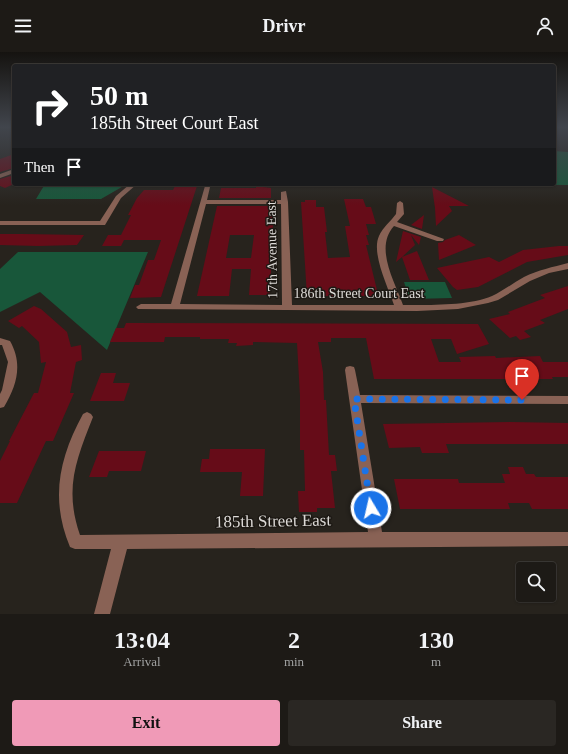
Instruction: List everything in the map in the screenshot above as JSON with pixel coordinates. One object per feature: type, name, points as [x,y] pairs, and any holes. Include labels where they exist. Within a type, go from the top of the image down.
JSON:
[{"type":"street","points":[[0,176],[12,171]]},
{"type":"street","points":[[0,223],[102,223],[118,197],[132,186]]},
{"type":"street","points":[[175,307],[207,187]]},
{"type":"street","name":"17th Avenue East","points":[[284,192],[287,307]]},
{"type":"street","points":[[203,202],[285,202]]},
{"type":"street","points":[[398,307],[381,248],[381,241],[392,223],[400,214],[400,203]]},
{"type":"street","points":[[392,223],[440,239]]},
{"type":"street","name":"186th Street Court East","points":[[141,307],[458,306],[474,304],[495,298],[527,279],[546,270],[568,266]]},
{"type":"street","points":[[0,341],[6,343],[13,362],[8,391],[0,404]]},
{"type":"street","points":[[350,370],[376,538]]},
{"type":"street","points":[[354,399],[568,400]]},
{"type":"street","name":"185th Street East","points":[[87,416],[77,440],[67,473],[65,496],[66,511],[75,542],[376,538],[568,539]]},
{"type":"street","points":[[102,614],[121,541]]},
{"type":"green space","points":[[556,153],[568,153],[568,185],[556,185]]},
{"type":"green space","points":[[44,186],[124,186],[101,199],[36,199]]},
{"type":"green space","points":[[18,252],[148,252],[107,350],[40,292],[0,312],[0,269]]},
{"type":"green space","points":[[404,282],[445,282],[452,298],[413,299],[409,297]]},
{"type":"building","points":[[12,155],[12,169],[0,172],[0,159]]},
{"type":"building","points":[[12,176],[12,185],[5,188],[0,186],[0,179]]},
{"type":"building","points":[[175,186],[197,186],[161,297],[130,298],[135,285],[139,285],[148,260],[154,260],[161,240],[124,240],[121,246],[102,246],[108,235],[121,235],[131,215],[128,215],[137,198],[144,190],[173,190]]},
{"type":"building","points":[[256,186],[271,188],[271,198],[219,198],[221,188],[256,188]]},
{"type":"building","points":[[432,187],[469,206],[449,206],[452,211],[436,226]]},
{"type":"building","points":[[344,199],[363,199],[366,207],[371,207],[376,224],[366,224],[369,235],[366,235],[369,245],[366,245],[377,290],[374,290],[375,296],[353,296],[352,291],[333,291],[334,296],[307,296],[301,202],[305,202],[305,200],[316,200],[316,207],[324,207],[328,258],[350,257],[345,226],[350,226]]},
{"type":"building","points":[[217,206],[271,206],[273,224],[270,295],[249,295],[251,269],[232,269],[229,296],[197,296]],"holes":[[[230,235],[254,235],[251,258],[226,258]]]},
{"type":"building","points":[[424,215],[422,229],[411,225]]},
{"type":"building","points":[[403,231],[421,237],[419,245],[411,235],[415,245],[396,262]]},
{"type":"building","points":[[0,234],[84,235],[77,245],[38,246],[0,245]]},
{"type":"building","points":[[459,235],[476,245],[439,260],[438,243]]},
{"type":"building","points":[[568,246],[568,255],[527,262],[478,287],[457,290],[437,268],[489,257],[499,262],[523,250]]},
{"type":"building","points":[[417,251],[429,280],[410,280],[402,257]]},
{"type":"building","points":[[568,286],[568,309],[540,320],[545,323],[524,331],[531,337],[520,340],[516,336],[510,338],[489,319],[510,314],[508,312],[545,298],[540,295]]},
{"type":"building","points":[[34,306],[41,309],[67,332],[71,347],[81,345],[82,360],[76,362],[70,393],[74,393],[53,441],[46,441],[17,503],[0,503],[0,461],[34,393],[38,393],[46,362],[41,363],[39,342],[22,326],[19,328],[8,321]]},
{"type":"building","points":[[126,323],[478,324],[489,344],[457,354],[451,339],[431,339],[439,362],[461,362],[459,357],[495,356],[496,358],[540,356],[543,362],[568,362],[568,377],[552,377],[553,379],[374,379],[366,338],[331,338],[331,342],[318,342],[323,372],[324,400],[326,400],[329,455],[335,455],[337,471],[331,471],[335,508],[317,508],[317,512],[299,512],[298,491],[305,491],[304,450],[300,450],[300,396],[297,343],[253,342],[253,345],[236,346],[237,343],[228,343],[229,339],[200,339],[200,337],[165,337],[164,342],[110,342],[116,328],[124,328]]},
{"type":"building","points":[[101,373],[116,373],[113,383],[130,383],[124,401],[90,401]]},
{"type":"building","points":[[510,422],[568,423],[568,444],[446,444],[449,453],[422,453],[420,447],[389,448],[383,424]]},
{"type":"building","points":[[210,449],[265,449],[263,496],[240,496],[242,472],[200,472],[202,459],[209,459]]},
{"type":"building","points":[[99,451],[146,451],[141,471],[109,471],[107,477],[89,477]]},
{"type":"building","points":[[508,467],[523,467],[526,474],[534,474],[536,477],[568,477],[568,509],[532,509],[529,503],[508,503],[510,509],[400,509],[394,479],[458,479],[459,483],[505,483],[502,474],[510,474]]},
{"type":"route","points":[[371,508],[354,399],[522,400]]}]
